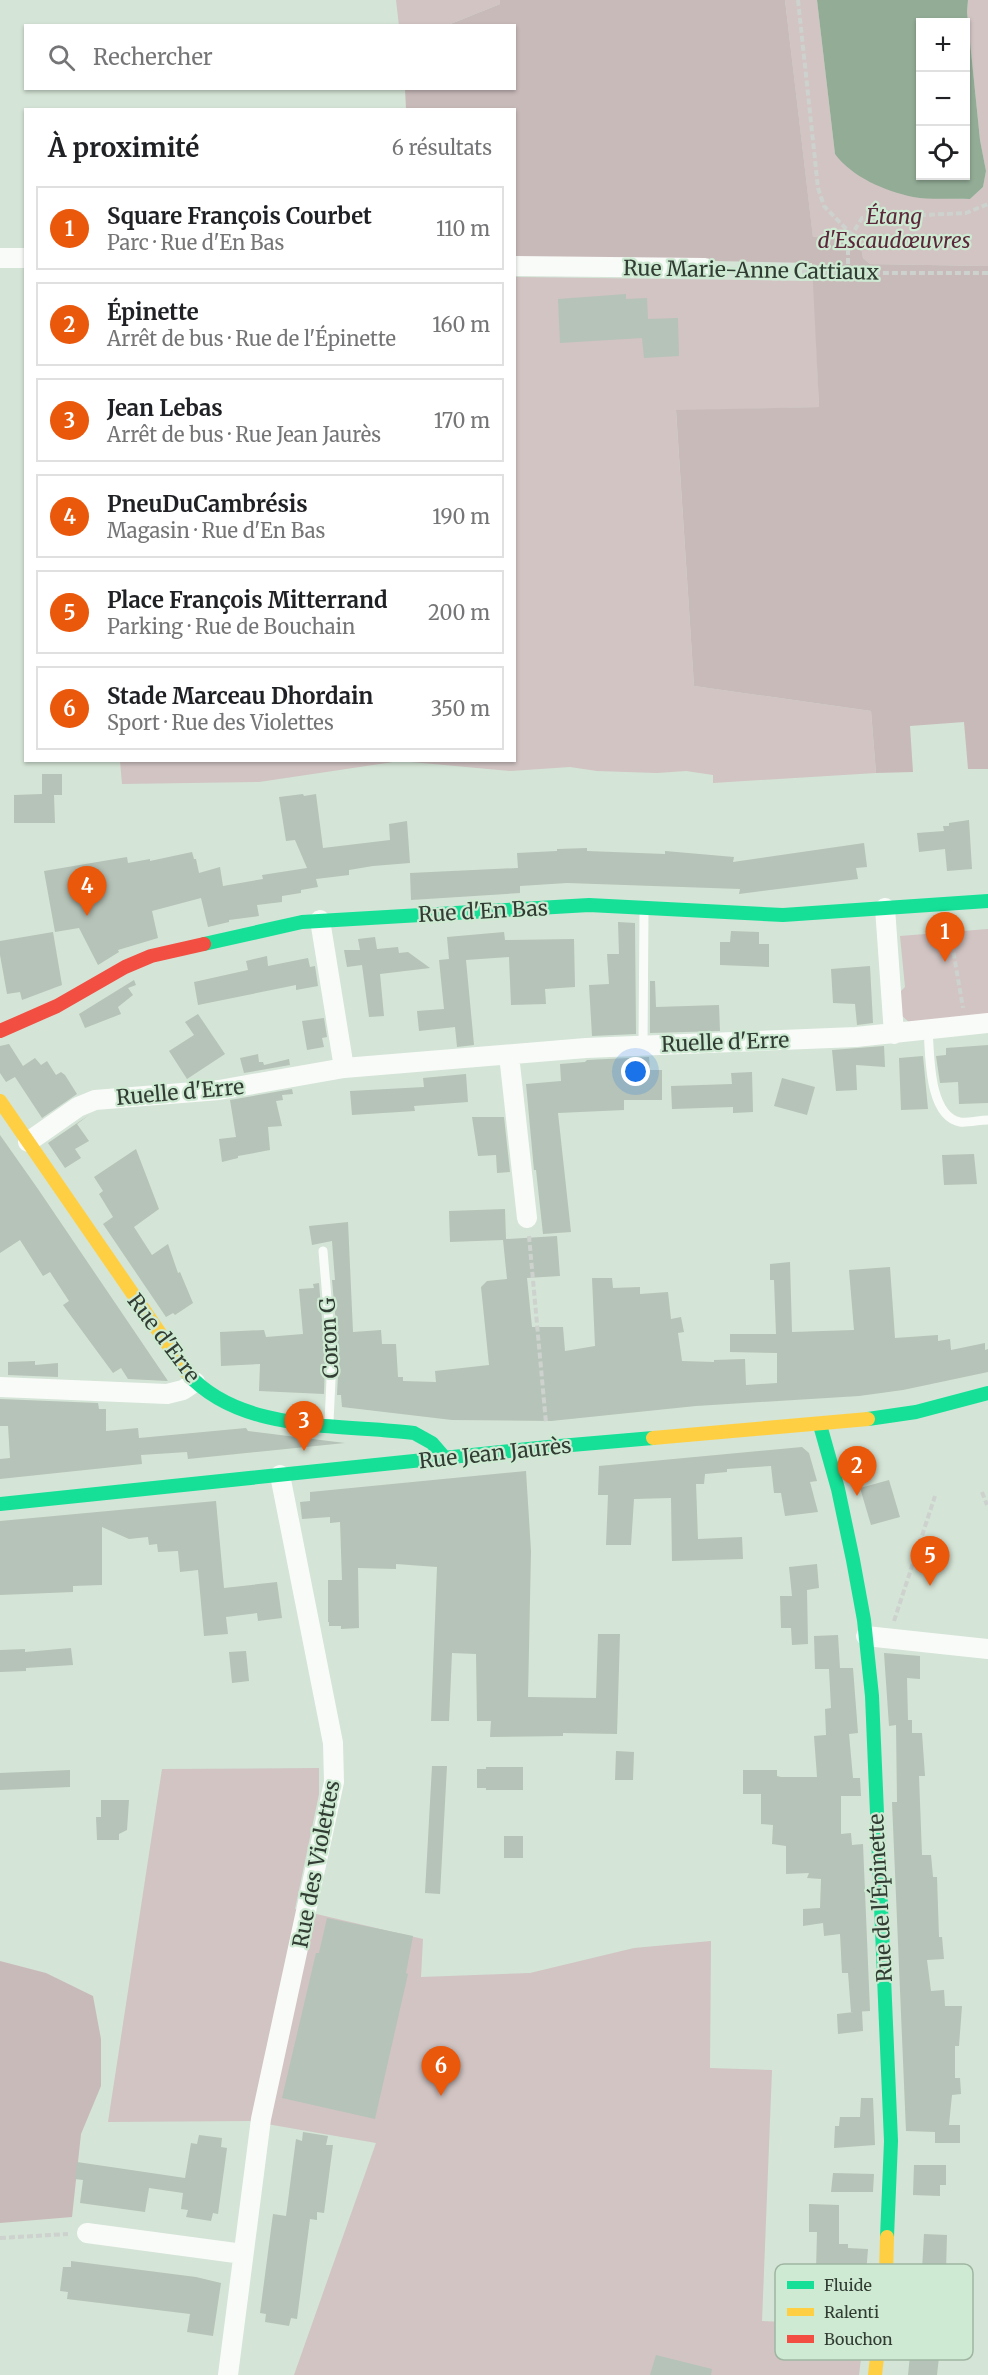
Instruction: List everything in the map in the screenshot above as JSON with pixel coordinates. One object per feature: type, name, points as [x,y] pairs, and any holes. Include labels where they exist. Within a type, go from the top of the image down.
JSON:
[{"type":"street","points":[[0,258],[24,258]]},
{"type":"street","name":"Rue Marie-Anne Cattiaux","points":[[516,266],[705,268]]},
{"type":"street","name":"Rue d'En Bas","points":[[0,1031],[57,1006],[151,956],[272,927],[320,920],[574,905],[644,906],[783,915],[988,901]]},
{"type":"street","points":[[885,908],[894,1034]]},
{"type":"street","points":[[320,920],[344,1068]]},
{"type":"street","name":"Ruelle d'Erre","points":[[28,1142],[78,1107],[94,1100],[219,1090],[344,1068],[586,1048],[856,1037],[988,1023]]},
{"type":"street","points":[[509,1055],[527,1218]]},
{"type":"street","name":"Rue d'Erre","points":[[0,1101],[167,1346],[195,1382],[213,1397],[235,1408],[262,1416],[414,1433],[432,1443],[446,1458]]},
{"type":"street","points":[[0,1387],[167,1394],[175,1393],[195,1382]]},
{"type":"street","name":"Rue Jean Jaurès","points":[[0,1504],[548,1447],[820,1425],[916,1412],[988,1393]]},
{"type":"street","name":"Rue de l'Épinette","points":[[820,1425],[841,1503],[866,1636],[872,1696],[891,2141],[886,2264]]},
{"type":"street","name":"Rue des Violettes","points":[[228,2375],[263,2112],[333,1791],[333,1743],[280,1475]]},
{"type":"street","points":[[866,1636],[988,1649]]},
{"type":"street","points":[[87,2233],[243,2253]]},
{"type":"street","name":"Rue de l'Épinette","points":[[875,2375],[877,2360]]},
{"type":"lane","points":[[643,1045],[644,906]]},
{"type":"lane","points":[[928,1029],[935,1096],[941,1109],[946,1115],[960,1122],[988,1120]]},
{"type":"lane","name":"Coron G","points":[[323,1251],[332,1358],[328,1425]]},
{"type":"path","points":[[798,0],[818,189],[824,206],[852,235]]},
{"type":"path","points":[[848,273],[848,241],[862,218],[966,213],[988,204]]},
{"type":"path","name":"Rue Marie-Anne Cattiaux","points":[[705,268],[848,273],[988,273]]},
{"type":"path","points":[[946,905],[966,1025]]},
{"type":"path","points":[[527,1218],[548,1447]]},
{"type":"path","points":[[982,1492],[987,1505]]},
{"type":"path","points":[[888,1638],[935,1496]]},
{"type":"path","points":[[0,2238],[87,2233]]},
{"type":"green space","points":[[396,0],[500,0],[500,4],[450,24],[399,24]]},
{"type":"green space","name":"Étang d'Escaudœuvres","points":[[785,0],[817,0],[835,154],[913,197],[970,199],[983,187],[986,171],[980,140],[970,42],[970,18],[968,18],[967,12],[968,0],[988,0],[988,266],[870,264],[863,258],[860,240],[813,238]]},
{"type":"green space","points":[[516,277],[814,281],[819,407],[676,411],[694,686],[871,711],[876,773],[713,783],[713,775],[686,771],[657,773],[597,771],[570,767],[510,771],[411,762],[516,762]]},
{"type":"green space","points":[[120,762],[393,762],[259,782],[122,784]]},
{"type":"green space","points":[[988,929],[988,1014],[910,1023],[900,1014],[898,994],[905,987],[900,936]]},
{"type":"green space","points":[[319,1768],[319,1794],[295,1909],[423,1939],[421,1977],[530,1973],[634,1948],[711,1941],[710,2068],[772,2070],[762,2321],[775,2322],[775,2360],[861,2360],[859,2375],[294,2375],[376,2143],[249,2121],[108,2122],[162,1769]]},
{"type":"shaded area","points":[[500,0],[785,0],[813,237],[860,240],[863,258],[870,264],[988,266],[988,769],[968,769],[964,722],[910,726],[913,772],[876,773],[871,711],[694,686],[676,410],[819,407],[812,263],[516,257],[516,108],[406,108],[405,90],[516,90],[516,24],[450,24],[500,4]]},
{"type":"shaded area","points":[[817,0],[968,0],[968,18],[916,18],[916,180],[970,180],[970,42],[980,140],[986,171],[983,187],[970,199],[913,197],[870,182],[850,170],[835,154]]},
{"type":"shaded area","points":[[0,1961],[46,1973],[93,1996],[101,2039],[101,2086],[81,2134],[72,2217],[0,2223]]},
{"type":"building","points":[[626,294],[626,299],[647,298],[648,319],[678,318],[679,356],[644,358],[642,338],[560,343],[558,299]]},
{"type":"building","points":[[42,774],[62,774],[62,795],[54,795],[55,823],[14,823],[14,795],[42,794]]},
{"type":"building","points":[[303,794],[304,796],[316,794],[323,848],[390,840],[389,824],[407,821],[410,863],[349,870],[349,875],[316,879],[318,887],[282,896],[282,902],[257,905],[259,916],[229,920],[229,922],[208,927],[201,898],[152,911],[158,938],[118,950],[119,952],[98,965],[79,928],[55,932],[44,871],[127,857],[128,863],[150,859],[150,861],[192,852],[199,873],[220,867],[223,886],[263,879],[262,875],[307,868],[295,840],[286,841],[279,797]]},
{"type":"building","points":[[969,820],[972,869],[947,871],[945,849],[919,852],[917,833],[944,831],[943,826],[949,826],[949,823]]},
{"type":"building","points":[[864,843],[867,867],[856,868],[858,879],[739,894],[740,889],[567,883],[520,886],[520,893],[411,900],[410,873],[518,868],[517,853],[587,848],[587,851],[665,854],[665,851],[734,857],[733,862]]},
{"type":"building","points":[[618,922],[635,923],[636,1034],[592,1036],[589,985],[609,984],[607,954],[619,954]]},
{"type":"building","points":[[731,931],[759,932],[759,944],[769,944],[769,967],[720,965],[720,942],[730,942]]},
{"type":"building","points":[[53,932],[62,985],[22,1000],[20,992],[7,994],[0,955],[0,941]]},
{"type":"building","points":[[504,932],[505,940],[574,939],[575,987],[545,989],[546,1004],[511,1005],[509,957],[466,960],[474,1045],[457,1047],[455,1027],[419,1031],[417,1011],[444,1009],[439,960],[449,959],[447,937]]},
{"type":"building","points":[[375,937],[377,949],[398,947],[399,953],[408,952],[430,968],[380,974],[384,1016],[369,1017],[362,965],[347,967],[344,950],[360,950],[358,939]]},
{"type":"building","points":[[267,956],[268,966],[308,958],[310,967],[315,966],[318,986],[296,990],[296,985],[198,1005],[194,982],[248,970],[246,961]]},
{"type":"building","points":[[870,966],[873,1023],[857,1025],[855,1004],[833,1003],[831,969]]},
{"type":"building","points":[[134,980],[136,985],[128,988],[133,995],[118,1007],[121,1014],[85,1028],[79,1014]]},
{"type":"building","points":[[650,981],[655,981],[656,1007],[719,1005],[720,1031],[650,1033]]},
{"type":"building","points":[[198,1014],[225,1054],[187,1079],[169,1051],[194,1035],[185,1022]]},
{"type":"building","points":[[324,1018],[327,1037],[322,1038],[324,1047],[307,1050],[302,1021]]},
{"type":"building","points":[[9,1044],[23,1066],[35,1058],[41,1065],[47,1061],[56,1075],[61,1072],[65,1075],[77,1094],[42,1118],[15,1077],[6,1082],[0,1073],[0,1046]]},
{"type":"building","points":[[988,1045],[988,1103],[959,1104],[958,1082],[940,1083],[936,1056],[946,1055],[946,1048]]},
{"type":"building","points":[[884,1046],[885,1067],[856,1065],[857,1090],[836,1091],[832,1050]]},
{"type":"building","points":[[258,1054],[259,1062],[263,1062],[264,1065],[289,1059],[290,1065],[244,1073],[240,1058]]},
{"type":"building","points":[[923,1056],[928,1109],[901,1110],[899,1058]]},
{"type":"building","points":[[649,1057],[650,1070],[662,1070],[662,1100],[624,1100],[624,1110],[558,1113],[571,1232],[543,1234],[526,1084],[561,1081],[560,1064],[587,1060]]},
{"type":"building","points":[[752,1072],[753,1112],[733,1113],[733,1107],[672,1109],[671,1086],[732,1084],[731,1073]]},
{"type":"building","points":[[466,1074],[468,1102],[414,1106],[415,1111],[352,1115],[350,1091],[424,1087],[423,1078]]},
{"type":"building","points":[[782,1078],[815,1087],[807,1115],[774,1106]]},
{"type":"building","points":[[292,1089],[293,1094],[282,1095],[283,1100],[276,1101],[282,1126],[268,1127],[270,1150],[238,1156],[238,1158],[222,1162],[219,1139],[236,1137],[230,1100]]},
{"type":"building","points":[[89,1115],[77,1124],[89,1141],[75,1149],[81,1158],[65,1168],[48,1143]]},
{"type":"building","points":[[472,1117],[504,1117],[510,1172],[497,1173],[496,1155],[478,1156]]},
{"type":"building","points":[[0,1135],[168,1381],[128,1379],[121,1368],[113,1373],[63,1305],[69,1301],[50,1272],[43,1276],[20,1240],[0,1253]]},
{"type":"building","points":[[136,1149],[159,1209],[134,1227],[152,1255],[168,1244],[178,1273],[180,1272],[193,1303],[175,1315],[173,1313],[166,1317],[103,1224],[113,1217],[99,1194],[103,1191],[94,1177]]},
{"type":"building","points":[[974,1154],[977,1184],[944,1185],[942,1155]]},
{"type":"building","points":[[505,1209],[506,1239],[557,1236],[560,1276],[527,1278],[532,1327],[563,1327],[565,1351],[595,1346],[592,1278],[612,1278],[613,1288],[640,1287],[640,1294],[668,1292],[671,1319],[681,1317],[684,1332],[678,1333],[682,1361],[714,1362],[714,1360],[745,1359],[746,1385],[777,1383],[777,1353],[730,1352],[730,1334],[776,1334],[774,1280],[770,1280],[770,1264],[790,1262],[792,1332],[854,1330],[849,1270],[890,1267],[895,1338],[938,1335],[938,1341],[950,1339],[951,1350],[985,1343],[985,1350],[988,1349],[988,1372],[903,1390],[859,1396],[696,1406],[551,1421],[452,1420],[342,1407],[341,1395],[337,1395],[339,1357],[332,1280],[335,1280],[332,1241],[312,1245],[309,1226],[348,1222],[353,1332],[381,1330],[382,1344],[396,1344],[398,1377],[403,1377],[403,1381],[436,1382],[435,1371],[489,1365],[481,1287],[487,1281],[507,1279],[503,1240],[450,1242],[449,1211]]},
{"type":"building","points":[[319,1283],[325,1358],[324,1394],[259,1391],[260,1364],[221,1366],[220,1332],[264,1330],[266,1337],[303,1334],[299,1289],[314,1288],[313,1284]]},
{"type":"building","points":[[35,1361],[35,1365],[58,1363],[58,1377],[8,1375],[8,1362]]},
{"type":"building","points":[[0,1399],[98,1403],[99,1409],[106,1409],[106,1431],[138,1428],[139,1438],[246,1428],[248,1431],[345,1443],[188,1459],[187,1452],[141,1455],[142,1464],[0,1479],[0,1459],[10,1458],[8,1426],[0,1426]]},
{"type":"building","points":[[802,1447],[809,1453],[817,1481],[810,1482],[818,1512],[785,1516],[781,1493],[774,1493],[771,1466],[727,1469],[727,1472],[705,1474],[704,1484],[696,1484],[698,1539],[742,1537],[743,1559],[672,1561],[671,1498],[634,1499],[631,1545],[606,1545],[608,1495],[598,1495],[599,1466]]},
{"type":"building","points":[[526,1471],[531,1551],[528,1697],[596,1698],[598,1634],[620,1634],[617,1734],[563,1733],[563,1736],[490,1737],[491,1721],[477,1721],[476,1654],[452,1653],[449,1721],[431,1721],[437,1567],[396,1564],[396,1569],[358,1568],[359,1628],[341,1629],[341,1626],[329,1626],[328,1580],[342,1580],[340,1522],[330,1523],[330,1517],[302,1519],[300,1502],[310,1501],[310,1492]]},
{"type":"building","points":[[889,1480],[900,1517],[871,1525],[860,1488]]},
{"type":"building","points":[[216,1501],[224,1588],[277,1582],[282,1618],[258,1621],[257,1613],[226,1617],[228,1634],[204,1636],[198,1570],[180,1572],[178,1551],[158,1552],[157,1544],[149,1545],[148,1537],[129,1539],[102,1527],[102,1585],[73,1586],[73,1592],[0,1595],[0,1521]]},
{"type":"building","points":[[817,1564],[819,1588],[807,1590],[808,1644],[792,1645],[791,1628],[781,1628],[780,1596],[792,1596],[789,1567]]},
{"type":"building","points":[[838,1635],[840,1668],[853,1668],[858,1733],[849,1734],[853,1778],[860,1778],[861,1796],[841,1796],[841,1834],[851,1833],[852,1845],[863,1844],[870,2011],[851,2012],[848,1973],[842,1973],[840,1934],[824,1936],[823,1923],[803,1926],[803,1909],[820,1908],[821,1879],[807,1878],[809,1873],[786,1874],[786,1846],[772,1844],[773,1825],[761,1824],[761,1794],[743,1794],[743,1770],[777,1770],[777,1776],[781,1777],[817,1777],[814,1736],[826,1735],[825,1709],[831,1708],[829,1669],[815,1669],[814,1636]]},
{"type":"building","points":[[71,1648],[73,1665],[0,1672],[0,1650],[25,1649],[25,1652]]},
{"type":"building","points":[[246,1651],[249,1681],[232,1683],[229,1652]]},
{"type":"building","points":[[884,1653],[920,1656],[920,1679],[907,1678],[908,1720],[912,1720],[912,1733],[922,1733],[925,1776],[919,1776],[922,1855],[931,1855],[933,1877],[937,1877],[939,1937],[942,1937],[944,1959],[927,1960],[931,1991],[944,1990],[945,2006],[962,2006],[959,2046],[955,2046],[955,2078],[960,2078],[961,2094],[952,2095],[949,2125],[960,2125],[960,2143],[935,2143],[935,2132],[906,2131],[892,1802],[897,1802],[896,1725],[889,1726]]},
{"type":"building","points":[[616,1751],[634,1752],[633,1780],[615,1780]]},
{"type":"building","points":[[432,1766],[447,1766],[440,1894],[425,1893]]},
{"type":"building","points":[[486,1767],[523,1767],[523,1790],[477,1788],[477,1769],[486,1769]]},
{"type":"building","points":[[70,1770],[70,1787],[0,1790],[0,1773]]},
{"type":"building","points":[[101,1800],[129,1800],[127,1830],[119,1834],[119,1840],[97,1840],[96,1817],[101,1817]]},
{"type":"building","points":[[504,1836],[523,1836],[523,1858],[504,1858]]},
{"type":"building","points":[[327,1918],[413,1936],[406,1973],[408,1974],[375,2119],[282,2098],[316,1953],[319,1953]]},
{"type":"building","points":[[862,2011],[863,2031],[838,2034],[837,2014]]},
{"type":"building","points":[[861,2098],[873,2098],[875,2145],[834,2148],[835,2126],[839,2126],[840,2117],[860,2117]]},
{"type":"building","points":[[303,2132],[328,2136],[326,2145],[333,2145],[324,2213],[317,2212],[317,2220],[310,2219],[297,2319],[291,2318],[289,2326],[265,2322],[266,2314],[260,2313],[273,2214],[286,2216],[296,2139],[302,2141]]},
{"type":"building","points":[[199,2135],[222,2138],[221,2147],[227,2148],[218,2214],[213,2213],[211,2221],[186,2217],[188,2210],[181,2209],[183,2193],[149,2188],[145,2212],[80,2203],[83,2180],[75,2179],[77,2162],[185,2178],[191,2143],[197,2144]]},
{"type":"building","points":[[914,2165],[946,2165],[946,2185],[940,2185],[940,2196],[913,2195]]},
{"type":"building","points":[[833,2173],[874,2174],[873,2192],[831,2192]]},
{"type":"building","points":[[809,2204],[839,2205],[839,2244],[848,2244],[848,2248],[868,2249],[867,2264],[816,2264],[817,2232],[809,2232]]},
{"type":"building","points":[[924,2234],[947,2235],[946,2264],[922,2264]]},
{"type":"building","points":[[71,2261],[196,2277],[221,2283],[213,2336],[187,2332],[190,2314],[67,2299],[68,2292],[60,2291],[63,2267],[71,2267]]},
{"type":"building","points":[[656,2355],[712,2369],[711,2375],[650,2375]]},
{"type":"building","points":[[910,2360],[939,2360],[937,2375],[908,2375]]},
{"type":"traffic: fast","points":[[204,944],[302,922],[589,905],[783,915],[988,901]]},
{"type":"traffic: fast","points":[[188,1374],[210,1393],[235,1407],[294,1422],[414,1433],[432,1443],[445,1458]]},
{"type":"traffic: fast","points":[[868,1419],[916,1412],[988,1393]]},
{"type":"traffic: fast","points":[[820,1425],[838,1489],[853,1560],[864,1620],[872,1696],[891,2141],[887,2237]]},
{"type":"traffic: fast","points":[[0,1504],[653,1438]]},
{"type":"traffic: slow","points":[[0,1101],[188,1374]]},
{"type":"traffic: slow","points":[[653,1438],[868,1419]]},
{"type":"traffic: slow","points":[[886,2264],[887,2237]]},
{"type":"traffic: slow","points":[[875,2375],[877,2360]]},
{"type":"traffic: jam","points":[[0,1031],[57,1006],[125,967],[151,956],[204,944]]},
{"type":"place","name":"PneuDuCambrésis","points":[[87,916]]},
{"type":"place","name":"Square François Courbet","points":[[945,962]]},
{"type":"place","name":"Jean Lebas","points":[[304,1451]]},
{"type":"place","name":"Épinette","points":[[857,1496]]},
{"type":"place","name":"Place François Mitterrand","points":[[930,1586]]},
{"type":"place","name":"Stade Marceau Dhordain","points":[[441,2096]]}]
